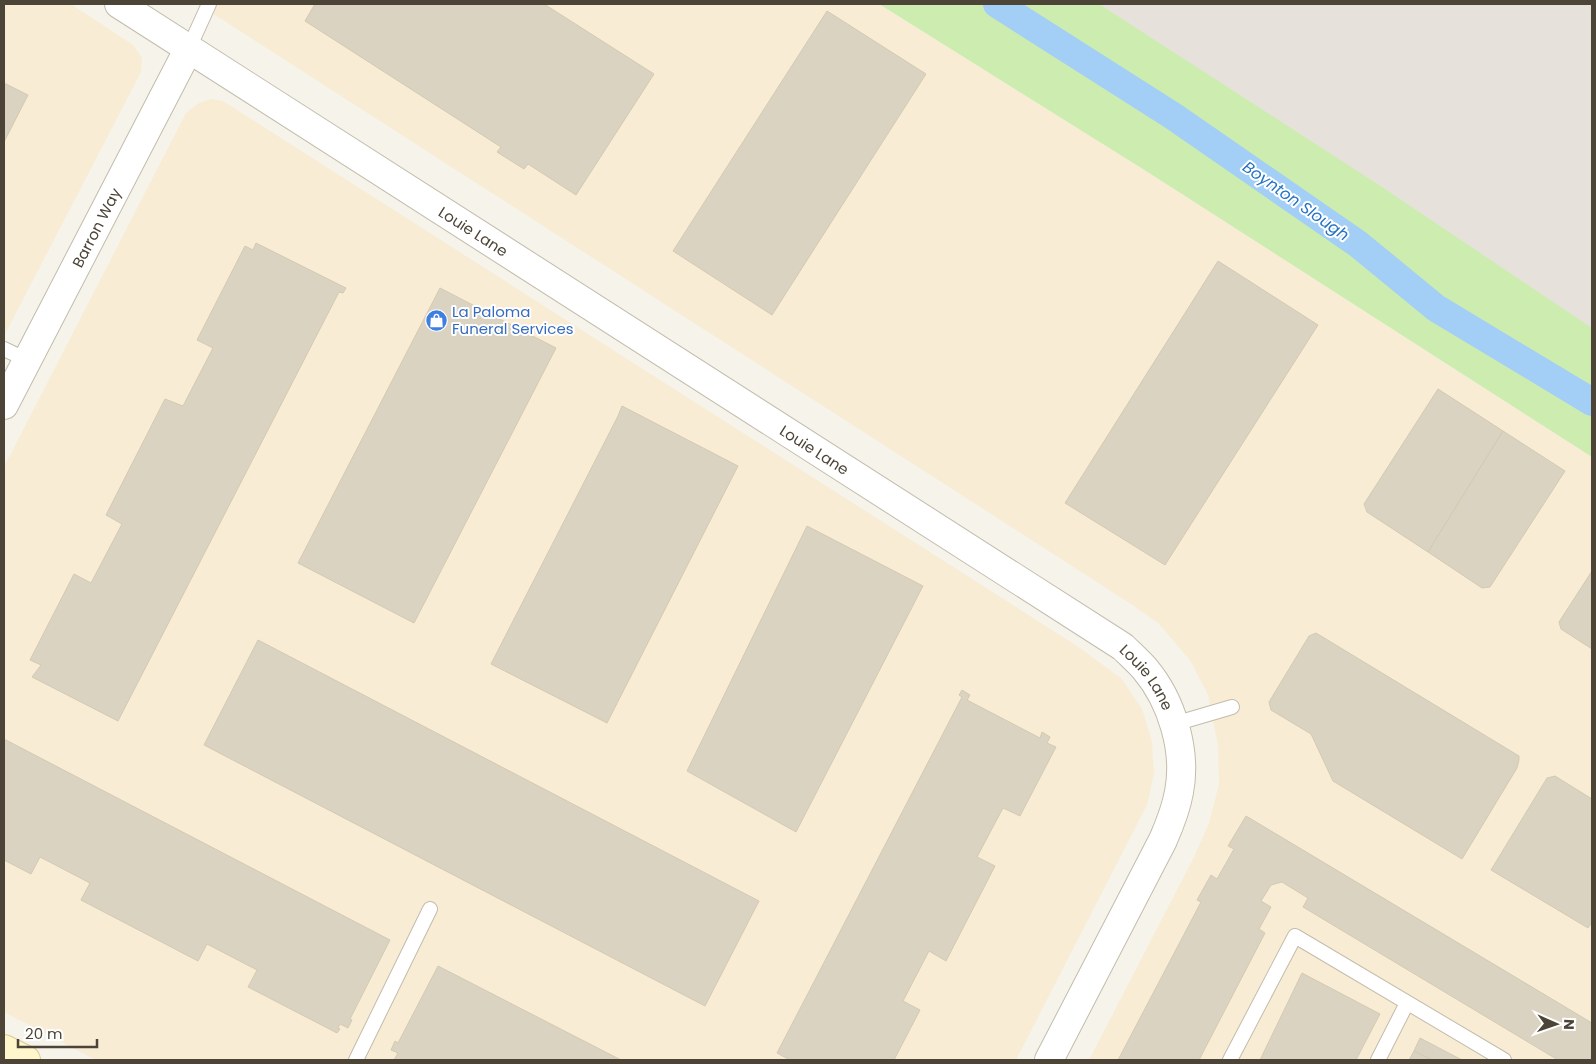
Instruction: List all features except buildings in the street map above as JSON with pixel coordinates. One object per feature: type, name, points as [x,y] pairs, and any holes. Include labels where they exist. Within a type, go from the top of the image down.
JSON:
[{"type":"main road","points":[[4,1049],[26,1060]]},
{"type":"street","name":"Louie Lane","points":[[119,4],[1123,647],[1146,670],[1163,696],[1174,724],[1180,759],[1179,790],[1172,820],[1049,1060]]},
{"type":"street","name":"Barron Way","points":[[4,406],[16,355],[189,48]]},
{"type":"lane","points":[[189,48],[209,4]]},
{"type":"lane","points":[[1174,724],[1232,707]]},
{"type":"lane","points":[[356,1060],[430,908]]},
{"type":"lane","points":[[1230,1060],[1295,936],[1504,1060]]},
{"type":"lane","points":[[1378,1060],[1408,1003]]},
{"type":"shaded area","points":[[4,4],[71,4],[133,45],[142,58],[141,72],[4,336]]},
{"type":"shaded area","points":[[198,4],[879,4],[1146,171],[1592,457],[1592,1060],[1089,1060],[1194,857],[1209,823],[1219,784],[1218,745],[1208,695],[1190,660],[1158,623],[1131,604]]},
{"type":"shaded area","points":[[1058,4],[1592,4],[1592,347]]},
{"type":"shaded area","points":[[211,99],[223,101],[1077,646],[1121,678],[1142,709],[1152,742],[1154,773],[1147,805],[1016,1060],[96,1060],[4,1012],[4,467],[186,113],[199,103]]},
{"type":"green space","points":[[879,4],[1099,4],[1379,185],[1592,328],[1592,457],[1146,171]]},
{"type":"waterway","name":"Boynton Slough","points":[[997,4],[1173,116],[1358,244],[1436,308],[1592,402]]},
{"type":"place","name":"La Paloma Funeral Services","points":[[436,320]]}]
